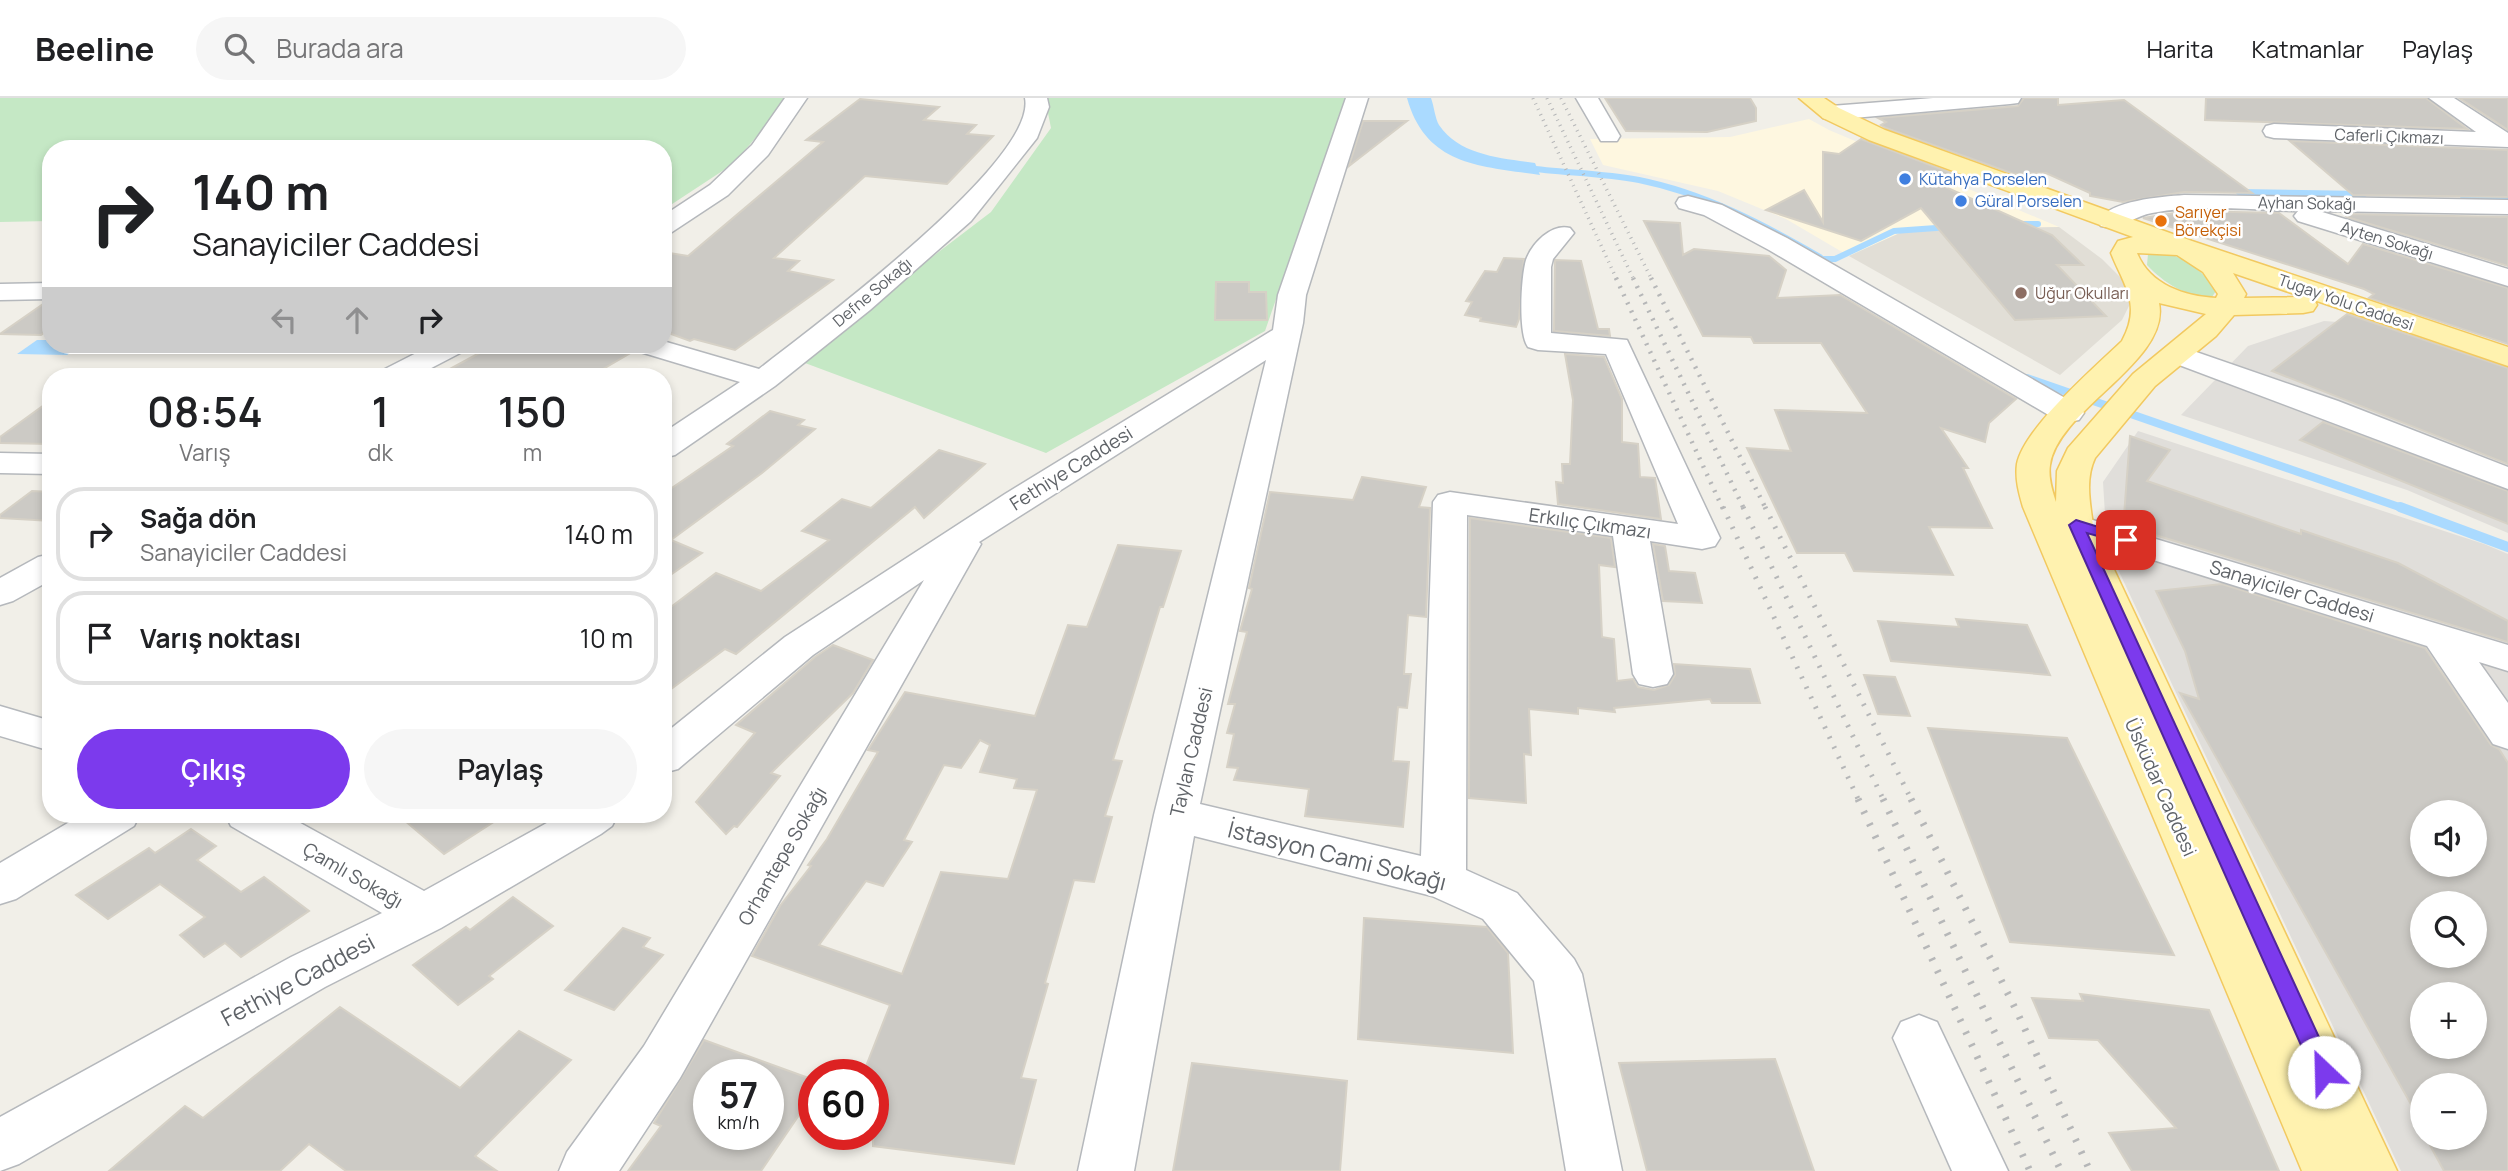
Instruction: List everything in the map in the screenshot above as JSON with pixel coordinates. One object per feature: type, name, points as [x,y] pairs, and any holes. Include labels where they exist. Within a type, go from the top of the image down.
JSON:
[{"type":"main road","points":[[1793,98],[1847,130],[2105,236],[2183,247],[2211,264],[2223,277],[2232,294],[2227,306],[2202,334],[2146,378],[2084,414]]},
{"type":"main road","points":[[1810,98],[1831,113],[2105,236],[2130,270],[2146,300],[2148,317],[2134,345],[2112,367],[2084,414]]},
{"type":"main road","points":[[2183,247],[2152,244],[2127,247],[2124,253],[2130,270],[2161,294],[2193,303],[2227,306],[2298,294]]},
{"type":"main road","name":"Tugay Yolu Caddesi","points":[[2183,247],[2298,294],[2412,324],[2508,356]]},
{"type":"main road","points":[[2202,334],[2298,294]]},
{"type":"main road","name":"Üsküdar Caddesi","points":[[2084,414],[2071,492],[2076,525],[2369,1171]]},
{"type":"main road","name":"Üsküdar Caddesi","points":[[2084,414],[2043,442],[2035,459],[2032,479],[2040,507],[2330,1171]]},
{"type":"street","points":[[672,221],[719,190],[752,158],[796,98]]},
{"type":"street","name":"Defne Sokağı","points":[[672,442],[764,380],[860,304],[962,216],[1026,138],[1038,107],[1036,98]]},
{"type":"street","points":[[1285,335],[1292,295],[1357,98]]},
{"type":"street","points":[[1587,98],[1609,136]]},
{"type":"street","points":[[1831,113],[2010,98]]},
{"type":"street","points":[[2440,98],[2506,141]]},
{"type":"street","name":"Caferli Çıkmazı","points":[[2274,131],[2506,141]]},
{"type":"street","points":[[2346,185],[2505,204]]},
{"type":"street","name":"Ayhan Sokağı","points":[[2105,236],[2144,205],[2184,202],[2505,204]]},
{"type":"street","name":"Ayten Sokağı","points":[[2265,202],[2508,278]]},
{"type":"street","points":[[1688,203],[1713,210],[1778,244],[2084,414]]},
{"type":"street","name":"Erkılıç Çıkmazı","points":[[1443,880],[1450,502],[1702,538],[1617,346],[1538,341],[1538,267],[1540,258],[1561,233]]},
{"type":"street","points":[[0,292],[42,290]]},
{"type":"street","name":"Fethiye Caddesi","points":[[672,751],[799,646],[1028,495],[1285,335]]},
{"type":"street","name":"Taylan Caddesi","points":[[1106,1171],[1176,815],[1285,335]]},
{"type":"street","points":[[672,353],[764,380]]},
{"type":"street","points":[[409,368],[437,354]]},
{"type":"street","points":[[2176,354],[2327,408],[2508,479]]},
{"type":"street","points":[[0,463],[42,464]]},
{"type":"street","name":"Sanayiciler Caddesi","points":[[2076,525],[2508,658]]},
{"type":"street","points":[[1630,529],[1653,674]]},
{"type":"street","name":"Orhantepe Sokağı","points":[[587,1171],[662,1062],[968,536]]},
{"type":"street","points":[[0,593],[42,570]]},
{"type":"street","points":[[2441,638],[2508,734]]},
{"type":"street","points":[[0,721],[42,733]]},
{"type":"street","name":"İstasyon Cami Sokağı","points":[[1176,815],[1443,880],[1500,906],[1557,974],[1594,1171]]},
{"type":"street","points":[[0,886],[103,823]]},
{"type":"street","name":"Çamlı Sokağı","points":[[263,823],[424,914]]},
{"type":"street","name":"Fethiye Caddesi","points":[[0,1146],[308,972],[424,914],[583,823]]},
{"type":"street","points":[[1919,1038],[1980,1171]]},
{"type":"shaded area","points":[[1809,119],[1829,130],[2059,227],[1912,230],[1849,256],[1786,219],[1718,191],[1603,165],[1590,139],[1730,137]]},
{"type":"shaded area","name":"Uğur Okulları","points":[[2059,227],[2102,259],[2126,283],[2130,304],[2122,320],[2060,375],[1849,256],[1912,230]]},
{"type":"shaded area","points":[[2324,321],[2381,325],[2508,368],[2508,533],[2407,490],[2181,415],[2248,346]]},
{"type":"shaded area","points":[[2138,431],[2508,554],[2508,1171],[2401,1171],[2107,546],[2103,482]]},
{"type":"green space","points":[[0,98],[790,98],[733,164],[672,204],[672,140],[42,140],[42,221],[0,222]]},
{"type":"green space","points":[[1045,98],[1346,98],[1265,331],[1046,453],[805,363],[877,299],[991,212],[1051,128]]},
{"type":"green space","points":[[2155,251],[2183,259],[2197,269],[2216,291],[2212,297],[2185,292],[2161,278],[2147,265],[2148,254]]},
{"type":"water","points":[[1407,98],[1431,98],[1439,125],[1458,143],[1482,154],[1535,163],[1540,175],[1477,165],[1442,150],[1427,137]]},
{"type":"water","points":[[37,340],[42,340],[42,354],[68,354],[67,355],[17,354]]},
{"type":"building","points":[[1605,98],[1750,98],[1756,108],[1756,121],[1707,132],[1626,131]]},
{"type":"building","points":[[2024,98],[2058,98],[2058,105],[2124,100],[2252,193],[2184,192],[2123,202],[2090,196],[2090,193],[2046,173],[2014,174],[1886,128],[1881,125],[1886,122],[1878,118],[2018,106]]},
{"type":"building","points":[[2206,98],[2426,98],[2467,129],[2205,120]]},
{"type":"building","points":[[2459,98],[2508,98],[2508,130]]},
{"type":"building","points":[[860,99],[939,107],[924,120],[976,125],[967,134],[993,136],[947,184],[865,176],[774,258],[799,261],[788,271],[833,280],[735,350],[694,339],[690,341],[672,334],[672,253],[688,256],[823,142],[806,140]]},
{"type":"building","points":[[1363,121],[1407,121],[1349,166]]},
{"type":"building","points":[[1861,139],[1957,175],[1921,176],[2052,235],[2083,265],[2057,265],[2106,316],[2015,320],[1921,208],[1861,241],[1766,210],[1804,190],[1823,222],[1823,152],[1839,154]]},
{"type":"building","points":[[2290,141],[2508,150],[2508,197],[2353,195]]},
{"type":"building","points":[[2188,211],[2279,213],[2348,264],[2363,244],[2508,288],[2508,344],[2369,298],[2374,294],[2364,289],[2143,218]]},
{"type":"building","points":[[2344,214],[2508,217],[2508,266],[2347,217]]},
{"type":"building","points":[[1644,221],[1680,223],[1683,255],[1694,249],[1769,256],[1786,270],[1777,298],[1840,295],[2016,399],[1989,423],[1985,442],[1941,428],[1968,468],[1963,468],[1992,528],[1929,527],[1953,575],[1854,571],[1845,553],[1797,553],[1747,448],[1791,451],[1775,410],[1867,413],[1821,343],[1754,343],[1751,337],[1703,336]]},
{"type":"building","points":[[1504,258],[1524,259],[1516,327],[1480,321],[1481,318],[1465,315],[1472,302],[1466,301],[1485,271],[1497,272]]},
{"type":"building","points":[[1555,260],[1581,261],[1598,329],[1609,329],[1610,336],[1554,331]]},
{"type":"building","points":[[1216,282],[1249,282],[1249,292],[1266,292],[1267,320],[1215,320]]},
{"type":"building","points":[[42,305],[41,335],[0,334]]},
{"type":"building","points":[[2347,314],[2508,368],[2508,464],[2272,371]]},
{"type":"building","points":[[477,354],[629,354],[605,368],[452,368]]},
{"type":"building","points":[[1565,354],[1604,357],[1622,399],[1622,442],[1638,444],[1640,477],[1655,478],[1661,519],[1558,504],[1556,482],[1563,483],[1562,464],[1570,464],[1573,400]]},
{"type":"building","points":[[42,407],[42,444],[0,443],[0,437]]},
{"type":"building","points":[[770,411],[804,420],[798,425],[815,429],[762,473],[672,539],[672,488],[733,446],[727,444]]},
{"type":"building","points":[[2323,422],[2508,491],[2508,524],[2300,440]]},
{"type":"building","points":[[2130,436],[2170,450],[2147,481],[2301,534],[2301,530],[2398,563],[2508,621],[2508,642],[2142,531],[2124,516]]},
{"type":"building","points":[[939,450],[985,464],[924,518],[915,507],[736,654],[725,649],[672,688],[672,606],[716,573],[761,591],[829,540],[802,531],[842,499],[871,508]]},
{"type":"building","points":[[1362,477],[1426,487],[1419,507],[1430,508],[1426,617],[1408,615],[1404,674],[1411,674],[1407,708],[1398,707],[1393,761],[1409,762],[1403,827],[1305,816],[1309,789],[1234,780],[1238,768],[1227,767],[1234,734],[1227,733],[1235,704],[1228,704],[1247,632],[1240,631],[1252,589],[1249,588],[1270,492],[1353,500]]},
{"type":"building","points":[[32,491],[42,492],[42,520],[0,518],[0,515]]},
{"type":"building","points":[[1470,518],[1611,538],[1615,567],[1599,565],[1602,637],[1614,639],[1617,681],[1633,679],[1638,687],[1654,690],[1669,685],[1675,675],[1674,664],[1750,669],[1760,703],[1712,703],[1710,699],[1614,708],[1615,712],[1578,708],[1578,714],[1529,709],[1531,755],[1524,754],[1526,803],[1469,798]]},
{"type":"building","points":[[672,540],[702,553],[672,574]]},
{"type":"building","points":[[1653,544],[1665,546],[1669,571],[1695,573],[1702,603],[1663,601]]},
{"type":"building","points":[[1118,545],[1181,551],[1163,607],[1160,607],[1113,760],[1122,761],[1105,816],[1112,817],[1094,882],[1074,880],[1045,983],[1048,984],[1021,1078],[1036,1080],[1014,1164],[889,1148],[889,1059],[869,1059],[890,1005],[752,956],[780,906],[811,866],[808,865],[827,839],[878,752],[868,750],[905,692],[1035,716],[1068,625],[1087,627]],"holes":[[[980,740],[990,745],[980,772],[1017,779],[1014,788],[1037,790],[1008,879],[941,872],[902,974],[819,945],[866,881],[883,886],[912,842],[904,840],[944,765],[961,768]]]},
{"type":"building","points":[[2222,584],[2425,648],[2491,745],[2499,749],[2508,763],[2508,1171],[2444,1171],[2433,1150],[2487,1150],[2487,1073],[2410,1073],[2410,1103],[2180,693],[2199,699],[2185,651],[2156,591]]},
{"type":"building","points":[[1956,619],[2027,625],[2050,675],[1891,661],[1878,621],[1959,627]]},
{"type":"building","points":[[833,645],[873,660],[853,693],[771,773],[780,776],[737,827],[734,826],[726,834],[696,802],[755,733],[736,725],[815,657]]},
{"type":"building","points":[[1864,675],[1895,677],[1910,716],[1878,714]]},
{"type":"building","points":[[1928,728],[2067,738],[2174,955],[2010,942]]},
{"type":"building","points":[[408,823],[492,823],[444,854]]},
{"type":"building","points":[[191,829],[216,846],[197,860],[241,892],[264,877],[309,911],[241,957],[225,943],[204,957],[180,935],[205,917],[160,884],[108,919],[76,895],[149,848],[155,853]]},
{"type":"building","points":[[513,897],[553,926],[489,976],[493,979],[458,1005],[413,965],[466,927],[470,930]]},
{"type":"building","points":[[1364,918],[1487,927],[1508,953],[1513,1053],[1358,1039]]},
{"type":"building","points":[[623,928],[650,938],[643,947],[663,955],[614,1010],[565,990]]},
{"type":"building","points":[[2080,994],[2209,1010],[2279,1171],[2132,1171],[2109,1133],[2176,1128],[2098,1040],[2049,1038],[2032,998],[2083,1001]]},
{"type":"building","points":[[340,1007],[460,1088],[519,1031],[571,1060],[475,1156],[497,1171],[346,1171],[309,1144],[280,1171],[109,1171],[185,1106],[203,1118]]},
{"type":"building","points":[[704,1040],[756,1059],[693,1059],[693,1150],[775,1150],[761,1171],[628,1171],[661,1126],[654,1123]]},
{"type":"building","points":[[1775,1059],[1814,1171],[1647,1171],[1619,1063]]},
{"type":"building","points":[[1192,1063],[1347,1081],[1340,1171],[1173,1171]]},
{"type":"building","points":[[784,1069],[798,1074],[798,1117],[784,1137]]},
{"type":"waterway","points":[[1527,168],[1639,180],[1687,193],[1732,211],[1820,257]]},
{"type":"waterway","points":[[2239,192],[2364,194]]},
{"type":"waterway","points":[[2463,196],[2508,197]]},
{"type":"waterway","points":[[2017,224],[2038,224]]},
{"type":"waterway","points":[[1823,259],[1835,259],[1894,231],[1950,227]]},
{"type":"waterway","points":[[2027,378],[2405,509]]},
{"type":"waterway","points":[[2400,507],[2508,547]]},
{"type":"railway","points":[[1533,98],[1617,280]]},
{"type":"railway","points":[[1547,98],[1634,280]]},
{"type":"railway","points":[[1561,98],[1651,278]]},
{"type":"railway","points":[[1616,278],[1723,509]]},
{"type":"railway","points":[[1633,278],[1744,509]]},
{"type":"railway","points":[[1651,278],[1766,509]]},
{"type":"railway","points":[[1723,507],[1859,801]]},
{"type":"railway","points":[[1743,507],[1884,801]]},
{"type":"railway","points":[[1766,509],[1911,799]]},
{"type":"railway","points":[[1858,799],[2030,1171]]},
{"type":"railway","points":[[1883,799],[2061,1171]]},
{"type":"railway","points":[[1911,799],[2018,1014],[2090,1171]]},
{"type":"place","name":"Kütahya Porselen","points":[[1905,179]]},
{"type":"place","name":"Güral Porselen","points":[[1961,201]]},
{"type":"place","name":"Sarıyer Börekçisi","points":[[2161,221]]},
{"type":"place","name":"Uğur Okulları","points":[[2021,293]]},
{"type":"route","points":[[2126,540],[2076,525],[2324,1072]]}]
